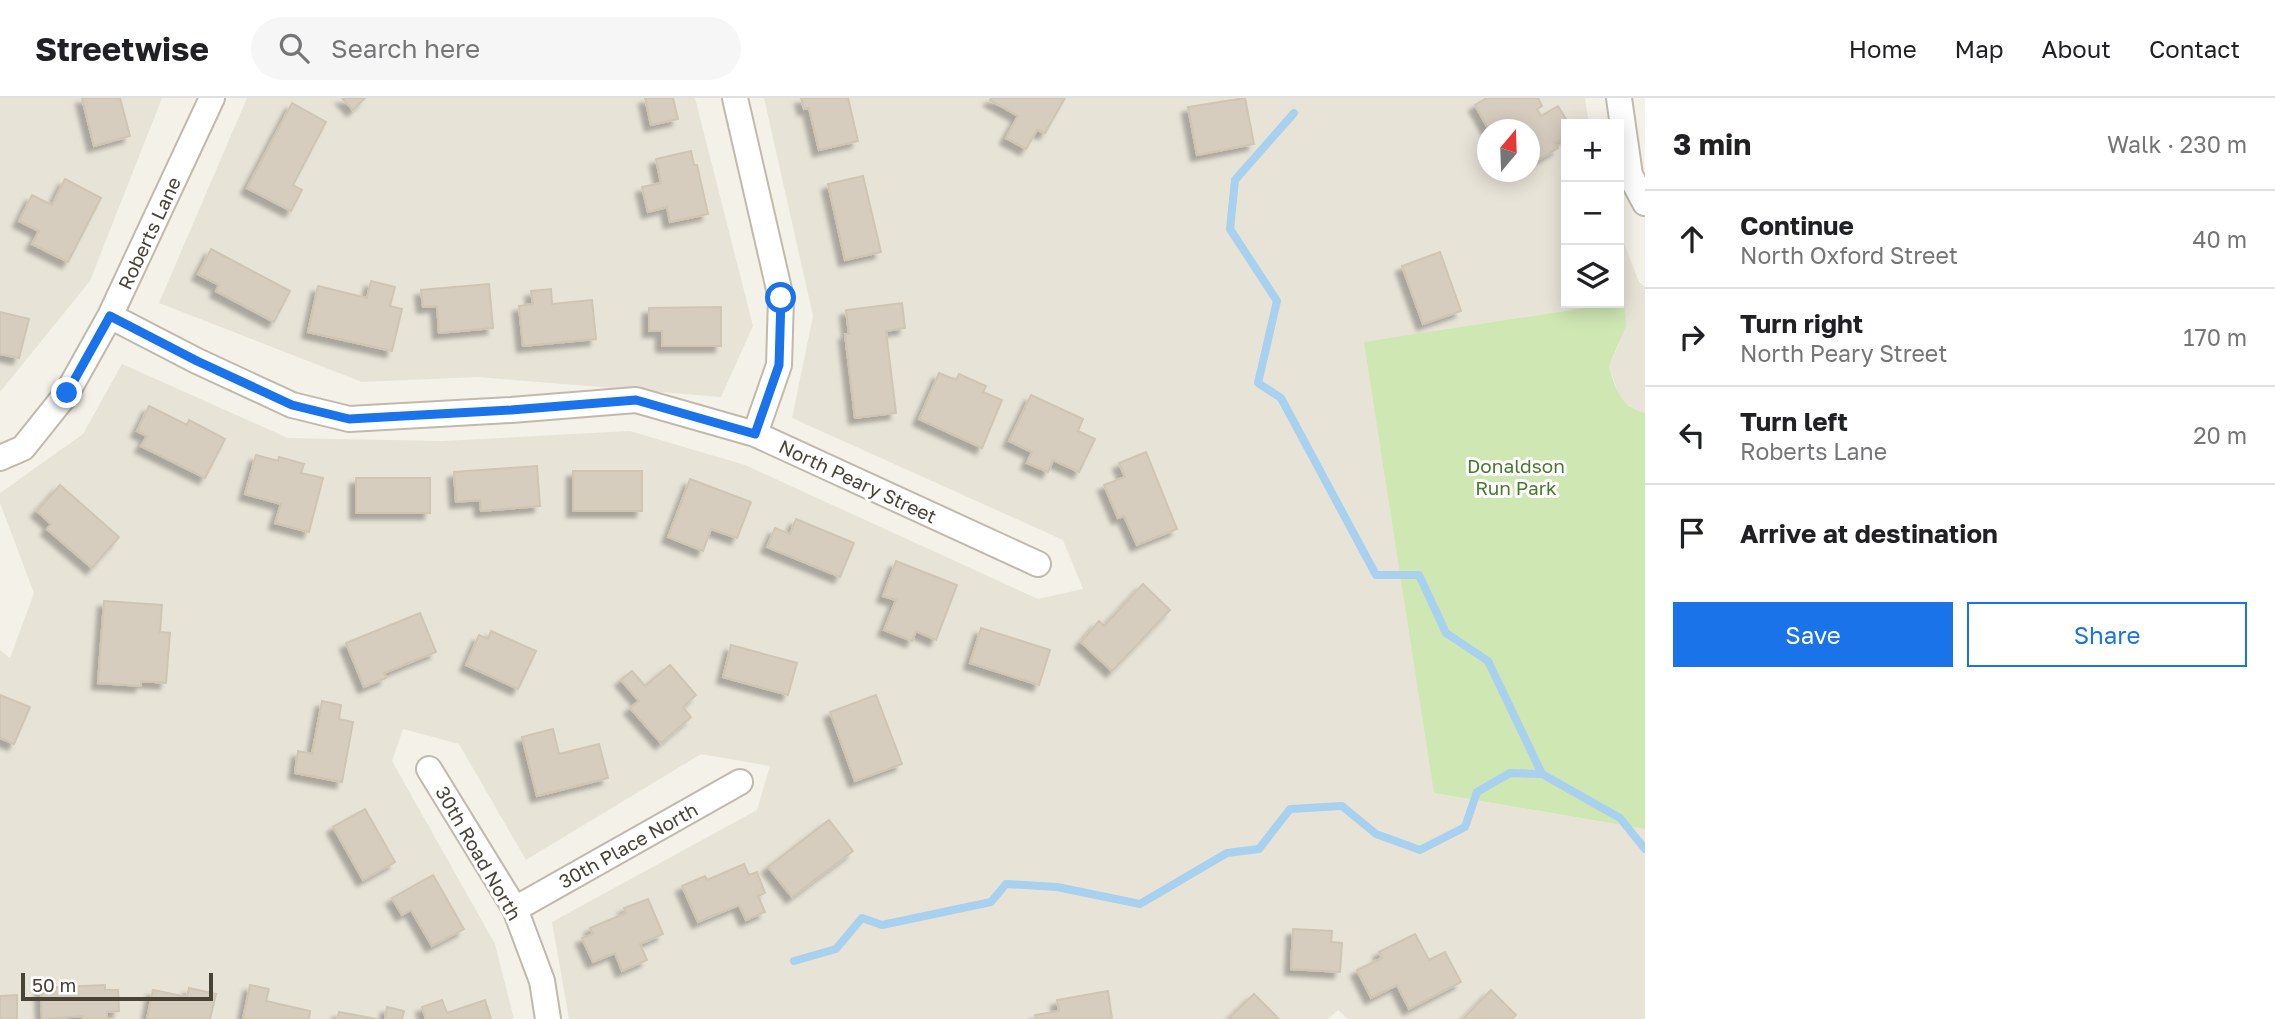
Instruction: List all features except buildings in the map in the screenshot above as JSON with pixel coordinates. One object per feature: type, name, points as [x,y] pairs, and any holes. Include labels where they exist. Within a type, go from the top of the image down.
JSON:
[{"type":"street","name":"Roberts Lane","points":[[0,458],[23,448],[67,393],[110,316],[212,98]]},
{"type":"street","points":[[735,98],[781,298],[779,365],[755,434]]},
{"type":"street","points":[[1619,98],[1630,175],[1645,203]]},
{"type":"street","name":"North Peary Street","points":[[110,316],[197,361],[292,405],[349,419],[636,400],[755,434],[1038,564]]},
{"type":"street","name":"30th Road North","points":[[429,769],[515,909],[542,981],[548,1019]]},
{"type":"street","name":"30th Place North","points":[[515,909],[740,782]]},
{"type":"shaded area","points":[[0,98],[162,98],[90,281],[0,392]]},
{"type":"shaded area","points":[[247,98],[695,98],[753,326],[721,397],[478,377],[362,382],[159,303]]},
{"type":"shaded area","points":[[764,98],[1585,98],[1588,119],[1561,119],[1561,308],[1622,308],[1434,793],[1645,829],[1645,1019],[1348,1019],[1338,1010],[1328,1019],[569,1019],[552,922],[757,810],[770,766],[701,754],[526,860],[459,744],[403,729],[392,761],[495,944],[514,1019],[0,1019],[0,650],[10,658],[34,593],[0,503],[0,493],[83,434],[122,364],[288,438],[442,441],[630,431],[745,465],[1038,599],[1083,589],[1063,540],[792,418],[813,316]]},
{"type":"shaded area","points":[[1624,243],[1639,282],[1645,287],[1645,413],[1637,411],[1620,399],[1609,366],[1619,344],[1624,308]]},
{"type":"green space","name":"Donaldson Run Park","points":[[1624,302],[1626,326],[1609,366],[1620,396],[1630,406],[1645,413],[1645,829],[1434,793],[1364,342],[1585,308],[1624,308]]},
{"type":"waterway","points":[[1294,113],[1235,180],[1230,229],[1277,301],[1258,383],[1281,398],[1376,575],[1419,575],[1446,633],[1488,661],[1542,774],[1620,818],[1645,849]]},
{"type":"waterway","points":[[794,961],[836,949],[862,918],[882,925],[991,902],[1006,884],[1057,887],[1140,904],[1227,853],[1259,849],[1290,809],[1342,806],[1376,834],[1420,850],[1465,827],[1477,792],[1510,773],[1542,774]]},
{"type":"route","points":[[67,393],[110,316],[197,361],[292,405],[349,419],[636,400],[755,434],[779,365],[781,298]]}]
